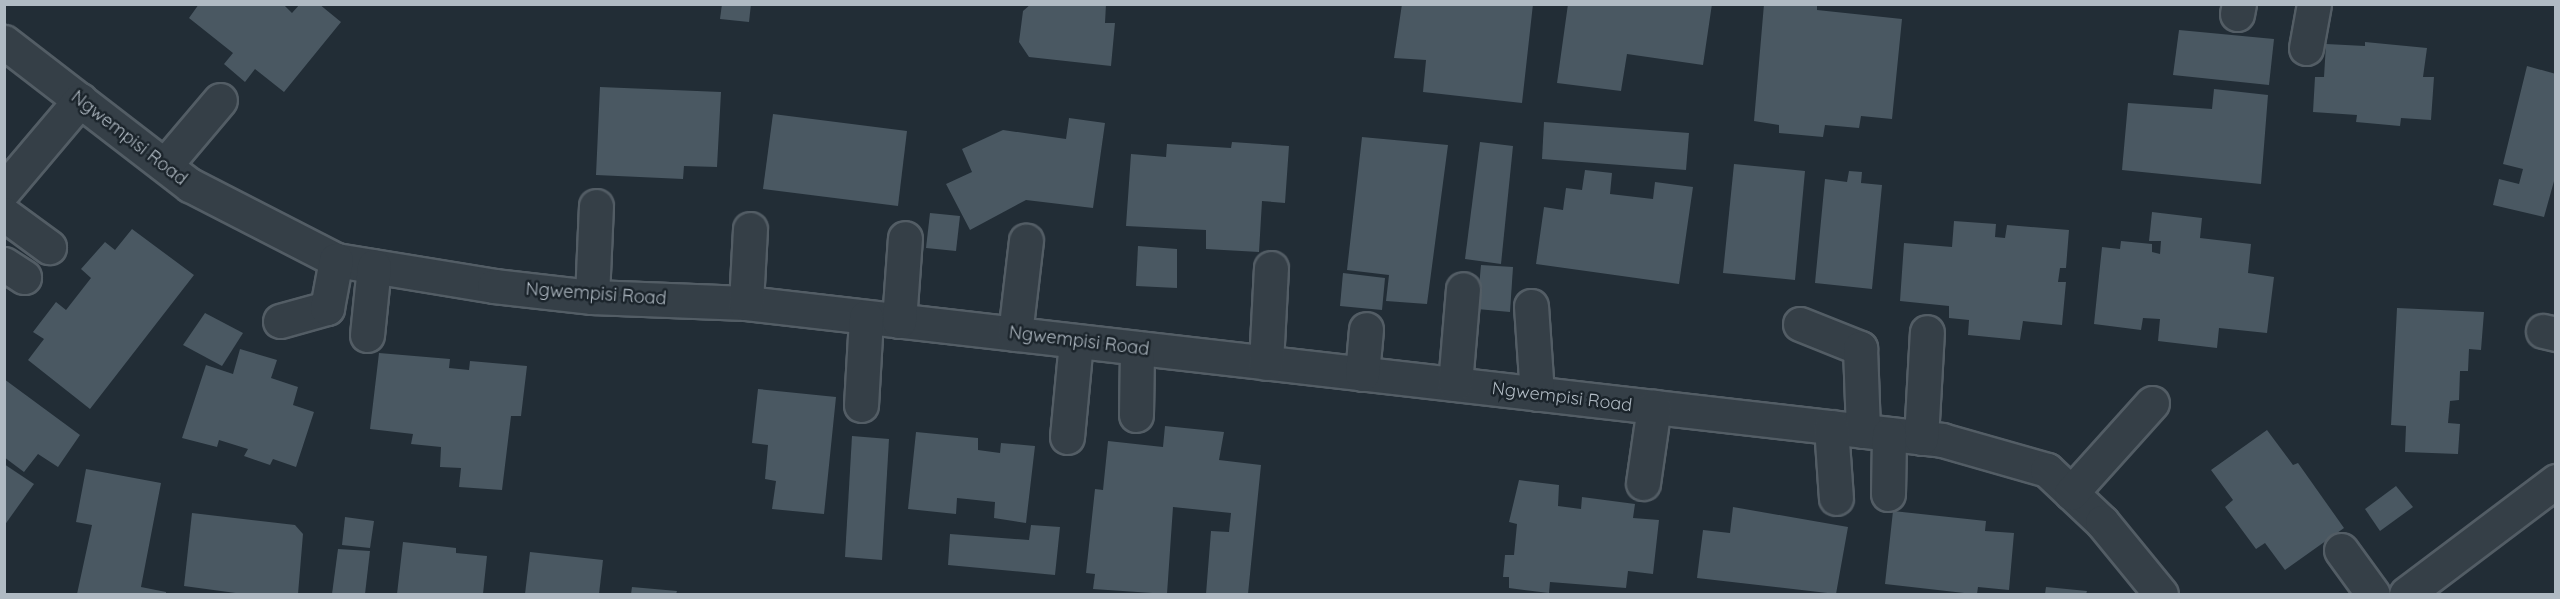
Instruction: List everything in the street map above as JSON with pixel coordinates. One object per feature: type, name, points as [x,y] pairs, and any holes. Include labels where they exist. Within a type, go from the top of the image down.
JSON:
[{"type":"street","points":[[2306,48],[2314,4]]},
{"type":"street","name":"Ngwempisi Road","points":[[4,42],[190,185],[336,260],[494,286],[592,297],[746,303],[1922,438],[2047,470],[2102,522],[2162,594]]},
{"type":"street","points":[[4,190],[80,100]]},
{"type":"street","points":[[165,165],[220,100]]},
{"type":"street","points":[[592,297],[596,206]]},
{"type":"street","points":[[4,214],[49,247]]},
{"type":"street","points":[[746,303],[750,229]]},
{"type":"street","points":[[899,321],[905,238]]},
{"type":"street","points":[[1015,334],[1026,241]]},
{"type":"street","points":[[280,321],[327,308],[336,260]]},
{"type":"street","points":[[367,335],[374,266]]},
{"type":"street","points":[[1266,363],[1271,268]]},
{"type":"street","points":[[1455,384],[1463,289]]},
{"type":"street","points":[[1531,306],[1537,394]]},
{"type":"street","points":[[861,405],[866,317]]},
{"type":"street","points":[[1800,324],[1860,348],[1888,494]]},
{"type":"street","points":[[1362,374],[1366,329]]},
{"type":"street","points":[[1922,438],[1927,332]]},
{"type":"street","points":[[1067,437],[1076,341]]},
{"type":"street","points":[[1136,415],[1137,348]]},
{"type":"street","points":[[2071,493],[2152,403]]},
{"type":"street","points":[[1643,483],[1654,407]]},
{"type":"street","points":[[1831,427],[1836,498]]},
{"type":"street","points":[[2406,594],[2442,584],[2556,481]]},
{"type":"street","points":[[2341,550],[2373,594]]},
{"type":"building","points":[[199,4],[283,4],[292,13],[300,4],[319,4],[341,22],[284,92],[255,69],[245,82],[224,64],[233,53],[189,18]]},
{"type":"building","points":[[722,4],[751,4],[749,22],[720,19]]},
{"type":"building","points":[[1031,4],[1106,4],[1105,23],[1115,23],[1111,66],[1029,57],[1019,42],[1023,11]]},
{"type":"building","points":[[1402,4],[1533,4],[1522,103],[1423,92],[1426,60],[1394,58]]},
{"type":"building","points":[[1568,4],[1712,4],[1703,65],[1627,54],[1621,91],[1557,83]]},
{"type":"building","points":[[1764,4],[1817,4],[1817,10],[1902,19],[1892,119],[1861,116],[1859,128],[1825,125],[1823,137],[1779,133],[1779,125],[1754,121]]},
{"type":"building","points":[[2179,30],[2274,39],[2269,85],[2173,75]]},
{"type":"building","points":[[2365,42],[2427,48],[2423,77],[2434,77],[2431,120],[2401,118],[2400,126],[2356,122],[2357,115],[2313,112],[2315,77],[2324,77],[2326,44],[2365,46]]},
{"type":"building","points":[[2527,66],[2556,74],[2556,174],[2544,217],[2493,205],[2499,179],[2519,184],[2523,169],[2503,164]]},
{"type":"building","points":[[600,87],[721,92],[717,167],[684,166],[683,179],[596,175]]},
{"type":"building","points":[[2214,89],[2268,95],[2261,184],[2122,170],[2128,103],[2212,109]]},
{"type":"building","points":[[773,114],[907,131],[898,206],[763,189]]},
{"type":"building","points":[[1069,118],[1105,123],[1093,208],[1026,200],[970,230],[946,184],[972,172],[962,149],[1003,130],[1066,139]]},
{"type":"building","points":[[1544,122],[1689,133],[1686,170],[1542,159]]},
{"type":"building","points":[[1362,137],[1448,145],[1427,304],[1386,301],[1389,275],[1347,270]]},
{"type":"building","points":[[1232,142],[1289,146],[1285,203],[1262,201],[1259,252],[1206,249],[1206,230],[1126,226],[1131,154],[1166,157],[1167,144],[1231,148]]},
{"type":"building","points":[[1480,142],[1513,146],[1501,264],[1465,259]]},
{"type":"building","points":[[1734,164],[1805,171],[1795,280],[1723,273]]},
{"type":"building","points":[[1585,170],[1612,173],[1610,194],[1653,199],[1655,182],[1693,187],[1679,284],[1536,264],[1544,207],[1563,210],[1566,188],[1582,190]]},
{"type":"building","points":[[1849,171],[1862,172],[1861,183],[1882,185],[1872,289],[1815,283],[1825,179],[1847,182]]},
{"type":"building","points":[[2152,212],[2202,218],[2200,238],[2251,244],[2248,273],[2274,277],[2267,333],[2219,328],[2217,348],[2158,341],[2160,319],[2143,318],[2141,330],[2094,324],[2102,247],[2120,249],[2121,241],[2152,244],[2152,252],[2160,254],[2161,241],[2149,241]]},
{"type":"building","points":[[930,213],[960,216],[956,251],[926,248]]},
{"type":"building","points":[[1954,221],[1996,224],[1995,237],[2005,238],[2007,225],[2069,230],[2066,268],[2060,268],[2058,282],[2066,282],[2062,325],[2023,321],[2020,340],[1968,335],[1969,320],[1949,318],[1949,306],[1900,301],[1904,243],[1952,247]]},
{"type":"building","points":[[132,229],[194,275],[90,409],[28,360],[44,339],[33,332],[56,302],[66,310],[91,278],[81,269],[105,242],[115,250]]},
{"type":"building","points":[[1138,246],[1177,249],[1177,288],[1136,286]]},
{"type":"building","points":[[1481,265],[1513,267],[1510,312],[1477,309]]},
{"type":"building","points":[[1343,273],[1385,278],[1382,310],[1340,306]]},
{"type":"building","points":[[2397,308],[2484,312],[2481,350],[2469,349],[2468,371],[2460,371],[2459,400],[2450,401],[2448,423],[2460,424],[2458,454],[2405,452],[2406,426],[2391,425]]},
{"type":"building","points":[[205,313],[243,333],[222,366],[183,345]]},
{"type":"building","points":[[240,349],[277,360],[271,378],[298,387],[293,405],[314,412],[296,467],[273,459],[270,465],[244,456],[248,449],[219,440],[217,447],[182,438],[206,365],[233,374]]},
{"type":"building","points":[[379,353],[450,359],[449,368],[469,370],[470,361],[527,366],[521,416],[511,416],[502,490],[459,487],[461,468],[440,467],[441,447],[411,444],[413,434],[370,429]]},
{"type":"building","points":[[4,379],[80,435],[58,467],[38,454],[24,472],[4,457]]},
{"type":"building","points":[[758,389],[836,397],[824,514],[772,509],[776,481],[765,479],[768,445],[752,443]]},
{"type":"building","points":[[1165,426],[1224,432],[1219,460],[1261,465],[1248,594],[1206,594],[1211,531],[1229,532],[1231,513],[1173,507],[1167,594],[1093,589],[1095,574],[1086,573],[1095,489],[1103,490],[1108,441],[1163,447]]},
{"type":"building","points":[[2267,430],[2293,465],[2298,463],[2344,528],[2285,570],[2265,543],[2256,549],[2225,507],[2233,500],[2211,470]]},
{"type":"building","points":[[916,432],[978,438],[978,450],[1000,453],[1001,443],[1035,446],[1026,523],[994,518],[995,502],[957,498],[956,514],[908,509]]},
{"type":"building","points":[[852,436],[889,439],[882,560],[845,557]]},
{"type":"building","points":[[4,464],[34,484],[4,526]]},
{"type":"building","points":[[86,469],[161,483],[141,587],[166,592],[166,594],[77,594],[92,525],[76,522]]},
{"type":"building","points":[[1519,480],[1559,485],[1558,506],[1581,509],[1582,497],[1635,504],[1633,518],[1659,520],[1653,574],[1628,571],[1626,588],[1550,582],[1549,593],[1509,588],[1509,577],[1503,577],[1505,555],[1514,555],[1517,524],[1509,522]]},
{"type":"building","points":[[2396,486],[2413,507],[2380,531],[2365,509]]},
{"type":"building","points":[[1733,507],[1848,527],[1836,594],[1697,578],[1703,530],[1730,533]]},
{"type":"building","points":[[1893,511],[1986,521],[1985,531],[2014,533],[2009,590],[1978,587],[1977,594],[1973,594],[1885,584]]},
{"type":"building","points":[[192,513],[295,525],[303,534],[298,594],[243,594],[184,586]]},
{"type":"building","points":[[345,517],[374,521],[370,548],[342,545]]},
{"type":"building","points":[[1031,525],[1060,527],[1055,575],[948,565],[950,534],[1029,540]]},
{"type":"building","points":[[403,542],[456,548],[456,553],[487,556],[483,594],[397,594]]},
{"type":"building","points":[[338,549],[370,551],[365,594],[332,594]]},
{"type":"building","points":[[530,552],[603,560],[599,594],[525,594]]},
{"type":"building","points":[[632,587],[677,591],[676,594],[631,594]]},
{"type":"building","points":[[2046,587],[2087,591],[2086,594],[2045,594]]}]
